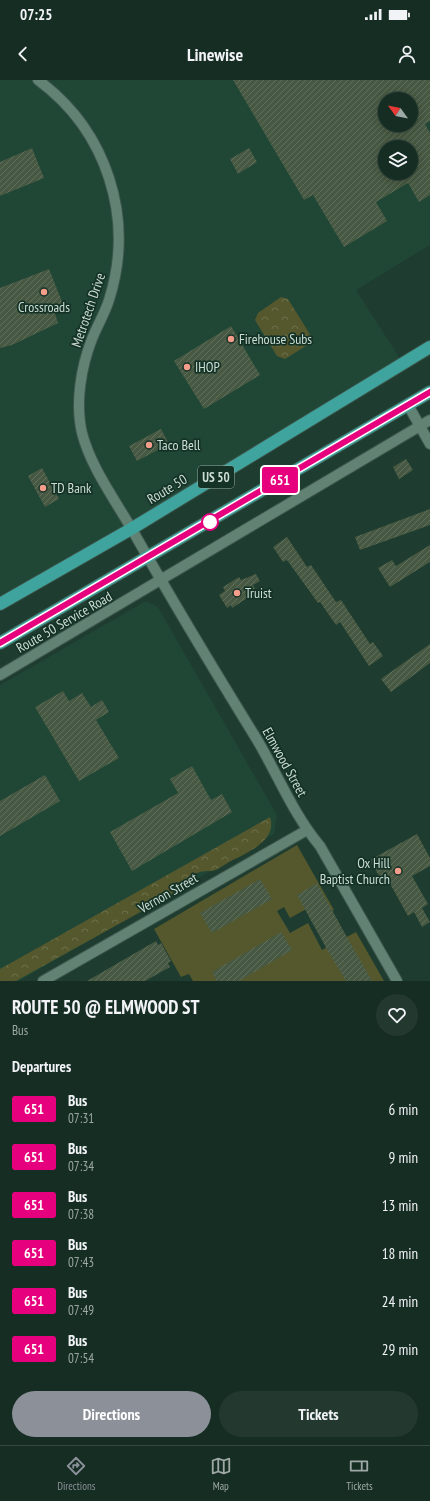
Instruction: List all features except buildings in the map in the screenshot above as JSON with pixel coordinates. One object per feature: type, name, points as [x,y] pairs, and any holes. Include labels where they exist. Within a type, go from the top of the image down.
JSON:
[{"type":"highway","name":"Route 50","points":[[0,604],[131,529],[430,346]]},
{"type":"highway","name":"US 50","points":[[0,643],[148,558],[430,392]]},
{"type":"street","name":"Metrotech Drive","points":[[38,80],[64,102],[84,127],[100,154],[116,198],[119,244],[116,274],[108,302],[92,338],[83,366],[79,406],[80,423],[94,464],[148,558]]},
{"type":"street","points":[[408,405],[430,444]]},
{"type":"street","name":"Route 50 Service Road","points":[[0,675],[430,420]]},
{"type":"street","name":"Elmwood Street","points":[[148,558],[160,581],[258,741],[307,830],[320,846],[397,981]]},
{"type":"street","name":"Vernon Street","points":[[43,981],[307,830]]},
{"type":"shaded area","points":[[0,80],[430,80],[430,245],[356,290],[403,363],[0,604]]},
{"type":"shaded area","points":[[146,601],[158,607],[277,815],[274,834],[19,981],[0,981],[0,685]]},
{"type":"green space","points":[[281,297],[288,299],[311,336],[309,344],[285,359],[277,356],[255,320],[258,313]]},
{"type":"green space","points":[[270,817],[270,832],[260,845],[252,850],[217,869],[197,873],[190,878],[182,889],[16,981],[0,981],[0,969]]},
{"type":"green space","points":[[297,845],[334,910],[317,918],[310,907],[290,918],[284,907],[277,911],[290,933],[308,923],[322,950],[356,932],[384,981],[193,981],[189,974],[181,977],[154,929]]},
{"type":"bus line","name":"651","points":[[0,643],[148,558],[430,392]]},
{"type":"place","name":"Crossroads","points":[[44,292]]},
{"type":"place","name":"Firehouse Subs","points":[[231,339]]},
{"type":"place","name":"IHOP","points":[[187,367]]},
{"type":"place","name":"Taco Bell","points":[[149,445]]},
{"type":"place","name":"TD Bank","points":[[43,488]]},
{"type":"place","name":"Truist","points":[[237,593]]},
{"type":"place","name":"Ox Hill Baptist Church","points":[[398,871]]}]
